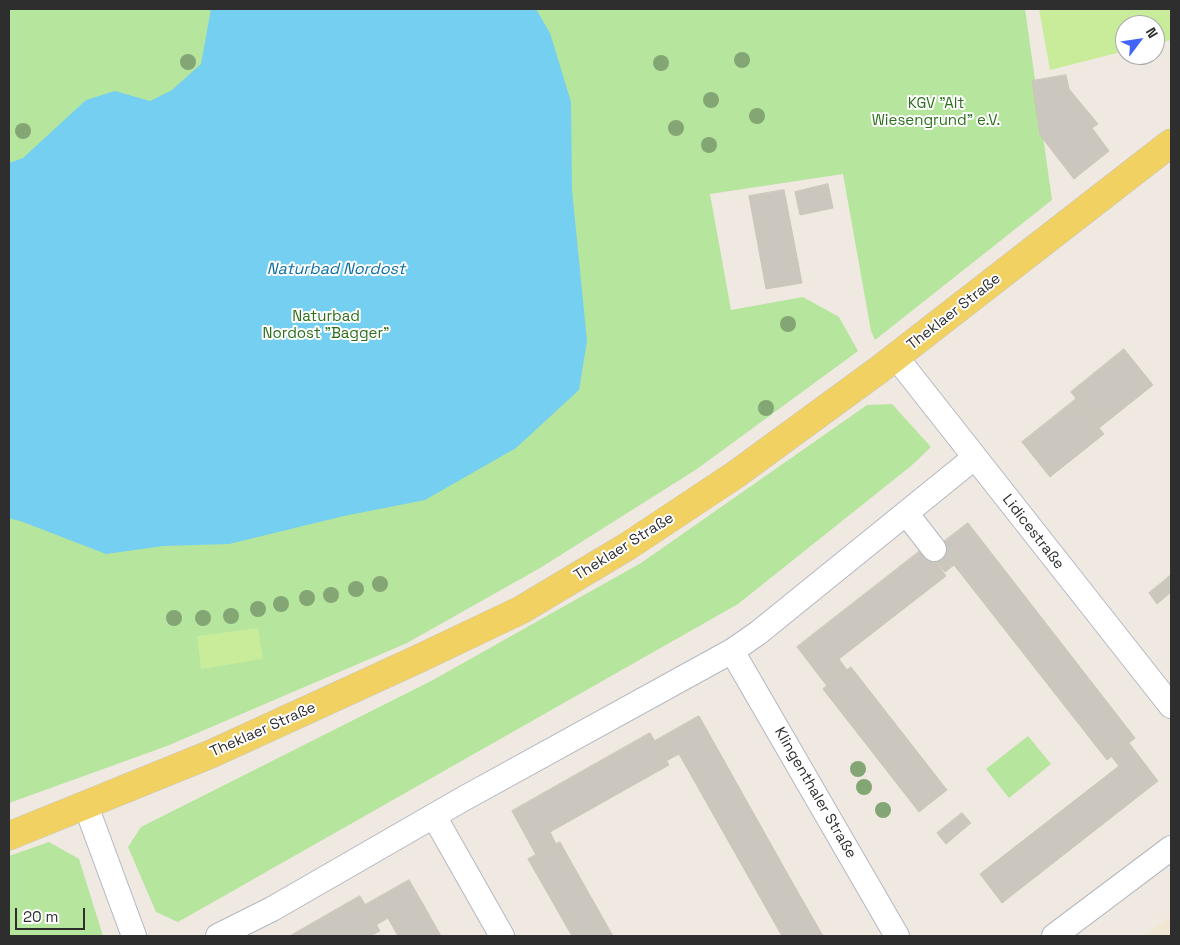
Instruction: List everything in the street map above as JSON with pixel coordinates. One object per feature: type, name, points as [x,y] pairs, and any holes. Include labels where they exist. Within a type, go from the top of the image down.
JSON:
[{"type":"main road","name":"Theklaer Straße","points":[[9,836],[211,754],[522,610],[628,546],[735,475],[896,357],[1171,142]]},
{"type":"street","name":"Lidicestraße","points":[[896,357],[1171,706]]},
{"type":"street","points":[[218,936],[272,909],[434,816],[732,651],[765,627],[974,458]]},
{"type":"street","points":[[906,513],[934,549]]},
{"type":"street","name":"Klingenthaler Straße","points":[[732,651],[897,936]]},
{"type":"street","points":[[86,806],[134,936]]},
{"type":"street","points":[[434,816],[502,936]]},
{"type":"street","points":[[1054,936],[1171,848]]},
{"type":"shaded area","points":[[1171,916],[1171,936],[1144,936]]},
{"type":"green space","name":"Naturbad Nordost \"Bagger\"","points":[[9,9],[1025,9],[1052,200],[875,340],[871,331],[843,174],[710,194],[731,310],[803,297],[839,317],[858,351],[697,469],[540,568],[407,643],[167,746],[9,803]]},
{"type":"green space","points":[[1039,9],[1171,9],[1171,40],[1165,42],[1165,15],[1115,15],[1115,54],[1050,70]]},
{"type":"green space","points":[[892,404],[931,447],[911,466],[738,604],[178,922],[156,912],[128,847],[141,827],[433,680],[641,563],[867,405]]},
{"type":"green space","points":[[258,628],[263,659],[201,669],[197,636]]},
{"type":"green space","points":[[1028,736],[1051,764],[1009,798],[986,769]]},
{"type":"green space","points":[[49,842],[79,859],[103,936],[9,936],[9,856]]},
{"type":"water","name":"Naturbad Nordost","points":[[211,9],[536,9],[550,33],[571,102],[572,190],[587,341],[579,390],[516,448],[425,500],[344,516],[229,544],[163,546],[106,554],[9,518],[9,163],[23,158],[86,100],[115,91],[150,101],[172,90],[201,64]]},
{"type":"building","points":[[1066,75],[1069,89],[1098,124],[1092,128],[1109,151],[1074,179],[1040,135],[1032,81]]},
{"type":"building","points":[[828,184],[833,208],[800,215],[795,192]]},
{"type":"building","points":[[784,190],[802,283],[766,289],[749,196]]},
{"type":"building","points":[[1124,349],[1153,385],[1099,428],[1071,392]]},
{"type":"building","points":[[1076,399],[1104,434],[1050,477],[1022,442]]},
{"type":"building","points":[[968,523],[1135,738],[1107,760],[954,565],[945,572],[929,553]]},
{"type":"building","points":[[925,547],[946,576],[839,659],[847,670],[827,686],[797,647]]},
{"type":"building","points":[[1171,575],[1171,592],[1157,604],[1149,593]]},
{"type":"building","points":[[851,667],[947,790],[919,812],[823,689]]},
{"type":"building","points":[[699,716],[823,936],[782,936],[679,754],[666,761],[655,741]]},
{"type":"building","points":[[650,733],[669,765],[550,832],[556,844],[536,855],[512,811]]},
{"type":"building","points":[[1129,743],[1158,781],[1002,903],[980,874],[1119,766],[1111,756]]},
{"type":"building","points":[[962,813],[971,823],[946,844],[937,833]]},
{"type":"building","points":[[560,842],[613,936],[572,936],[528,859]]},
{"type":"building","points":[[409,880],[441,936],[398,936],[388,918],[376,925],[365,905]]},
{"type":"building","points":[[360,896],[380,931],[370,936],[290,936]]},
{"type":"park label","name":"KGV \"Alt Wiesengrund\" e.V.","points":[[936,112]]}]
